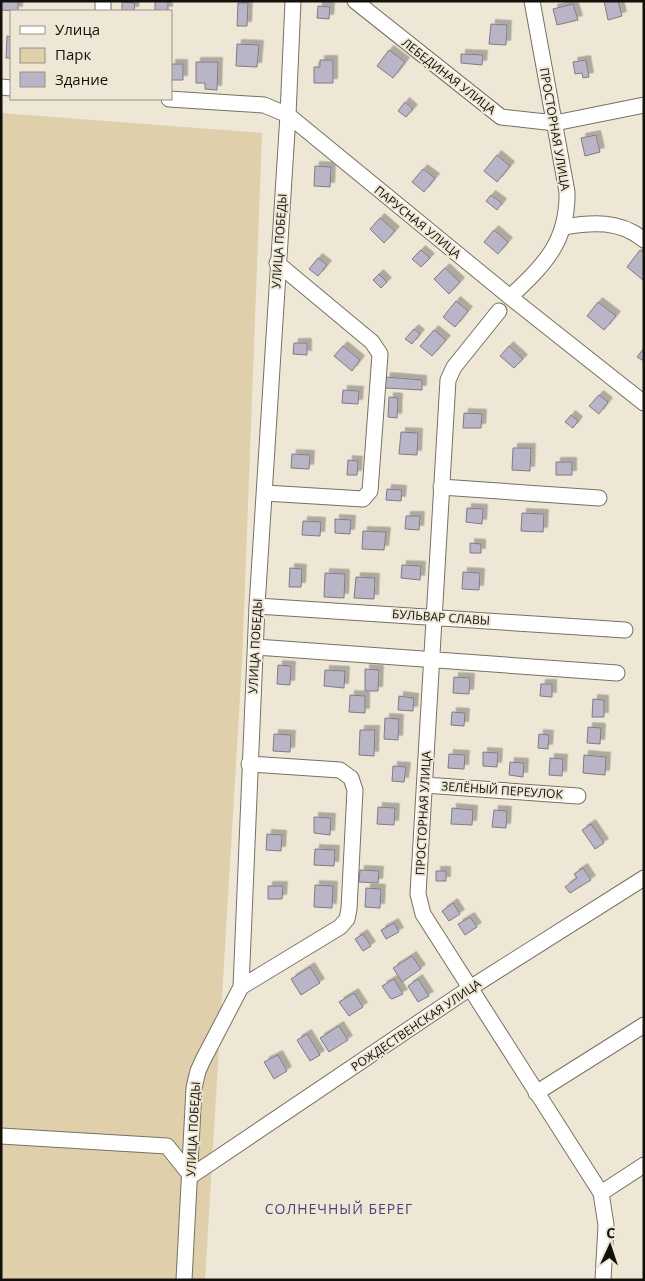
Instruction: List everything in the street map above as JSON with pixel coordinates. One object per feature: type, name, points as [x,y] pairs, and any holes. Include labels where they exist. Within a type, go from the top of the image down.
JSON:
[{"type":"street","name":"УЛИЦА ПОБЕДЫ","points":[[184,1280],[191,1176],[194,1088],[198,1071],[242,987],[249,764],[257,606],[277,263],[288,115],[293,1]]},
{"type":"street","name":"ЛЕБЕДИНАЯ УЛИЦА","points":[[355,1],[501,117],[555,123],[644,106]]},
{"type":"street","name":"ПРОСТОРНАЯ УЛИЦА","points":[[510,297],[538,270],[554,248],[564,227],[568,210],[568,192],[532,1]]},
{"type":"street","name":"ПАРУСНАЯ УЛИЦА","points":[[172,99],[264,105],[288,115],[510,297],[644,403]]},
{"type":"street","points":[[564,227],[586,223],[606,223],[622,228],[644,240]]},
{"type":"street","points":[[265,493],[363,499],[370,491],[380,354],[372,342],[277,263]]},
{"type":"street","name":"ПРОСТОРНАЯ УЛИЦА","points":[[499,311],[454,367],[448,380],[418,894],[423,914],[536,1093],[602,1193],[606,1225],[603,1280]]},
{"type":"street","points":[[441,487],[599,498]]},
{"type":"street","name":"БУЛЬВАР СЛАВЫ","points":[[257,606],[435,616],[625,630]]},
{"type":"street","points":[[256,647],[617,673]]},
{"type":"street","points":[[242,987],[340,927],[347,919],[355,790],[351,778],[340,770],[249,764]]},
{"type":"street","name":"ЗЕЛЁНЫЙ ПЕРЕУЛОК","points":[[425,785],[578,796]]},
{"type":"street","name":"РОЖДЕСТВЕНСКАЯ УЛИЦА","points":[[191,1176],[470,988],[644,878]]},
{"type":"street","points":[[536,1093],[644,1025]]},
{"type":"street","points":[[1,1136],[167,1146],[191,1176]]},
{"type":"street","points":[[602,1193],[644,1165]]},
{"type":"green space","points":[[1,113],[262,133],[242,664],[205,1280],[1,1280]]},
{"type":"building","points":[[1,1],[18,1],[18,10],[1,10]]},
{"type":"building","points":[[155,1],[168,1],[168,10],[155,10]]},
{"type":"building","points":[[604,1],[618,1],[622,16],[608,20]]},
{"type":"building","points":[[122,2],[135,3],[134,10],[122,10]]},
{"type":"building","points":[[238,3],[248,3],[247,26],[237,26]]},
{"type":"building","points":[[573,4],[578,20],[557,25],[553,9]]},
{"type":"building","points":[[318,6],[330,7],[329,19],[317,18]]},
{"type":"building","points":[[491,24],[507,25],[506,45],[489,44]]},
{"type":"building","points":[[7,36],[10,37],[10,58],[6,58]]},
{"type":"building","points":[[237,44],[259,45],[257,67],[236,66]]},
{"type":"building","points":[[389,50],[405,62],[393,78],[377,66]]},
{"type":"building","points":[[461,54],[483,55],[482,65],[461,63]]},
{"type":"building","points":[[320,60],[333,60],[333,83],[314,83],[314,67],[320,67]]},
{"type":"building","points":[[586,60],[589,77],[583,78],[582,73],[575,74],[573,62]]},
{"type":"building","points":[[196,62],[218,62],[217,90],[205,89],[205,83],[196,83]]},
{"type":"building","points":[[172,64],[183,64],[183,80],[172,80]]},
{"type":"building","points":[[405,102],[413,109],[406,117],[398,111]]},
{"type":"building","points":[[596,135],[600,152],[585,156],[581,138]]},
{"type":"building","points":[[497,155],[510,166],[497,182],[484,171]]},
{"type":"building","points":[[315,166],[331,167],[330,187],[314,186]]},
{"type":"building","points":[[423,169],[435,178],[424,192],[412,182]]},
{"type":"building","points":[[491,195],[502,203],[497,210],[486,201]]},
{"type":"building","points":[[380,218],[395,231],[384,243],[370,229]]},
{"type":"building","points":[[494,230],[508,242],[498,254],[484,242]]},
{"type":"building","points":[[421,250],[430,258],[421,267],[412,259]]},
{"type":"building","points":[[640,250],[644,253],[644,281],[627,267]]},
{"type":"building","points":[[318,258],[327,265],[318,276],[309,269]]},
{"type":"building","points":[[445,268],[460,282],[449,294],[434,279]]},
{"type":"building","points":[[379,274],[387,282],[381,288],[373,280]]},
{"type":"building","points":[[456,301],[468,311],[455,327],[443,317]]},
{"type":"building","points":[[598,302],[616,316],[604,330],[587,316]]},
{"type":"building","points":[[414,329],[420,334],[412,344],[405,339]]},
{"type":"building","points":[[434,330],[446,340],[432,356],[420,346]]},
{"type":"building","points":[[294,343],[307,343],[307,355],[293,354]]},
{"type":"building","points":[[343,346],[360,360],[352,371],[334,356]]},
{"type":"building","points":[[509,346],[523,359],[514,368],[500,356]]},
{"type":"building","points":[[644,348],[644,361],[637,357]]},
{"type":"building","points":[[386,377],[422,380],[422,390],[385,388]]},
{"type":"building","points":[[343,390],[359,391],[358,404],[342,403]]},
{"type":"building","points":[[599,395],[608,402],[599,414],[589,406]]},
{"type":"building","points":[[389,397],[398,398],[397,418],[388,417]]},
{"type":"building","points":[[464,413],[482,414],[481,428],[463,428]]},
{"type":"building","points":[[571,415],[578,421],[573,428],[565,422]]},
{"type":"building","points":[[401,432],[418,433],[417,455],[399,454]]},
{"type":"building","points":[[513,448],[531,448],[530,471],[512,470]]},
{"type":"building","points":[[292,454],[310,455],[309,469],[291,468]]},
{"type":"building","points":[[348,460],[358,461],[357,475],[347,475]]},
{"type":"building","points":[[556,462],[572,462],[572,475],[556,475]]},
{"type":"building","points":[[387,489],[402,490],[401,501],[386,500]]},
{"type":"building","points":[[467,508],[483,509],[482,524],[466,522]]},
{"type":"building","points":[[522,513],[544,514],[543,532],[521,531]]},
{"type":"building","points":[[406,516],[420,516],[419,530],[405,529]]},
{"type":"building","points":[[335,519],[351,520],[350,534],[335,533]]},
{"type":"building","points":[[303,521],[321,522],[320,536],[302,535]]},
{"type":"building","points":[[363,531],[386,532],[384,550],[362,549]]},
{"type":"building","points":[[470,543],[481,544],[481,553],[470,553]]},
{"type":"building","points":[[402,565],[421,566],[420,580],[401,578]]},
{"type":"building","points":[[290,568],[302,569],[301,587],[289,587]]},
{"type":"building","points":[[463,572],[480,573],[479,590],[462,589]]},
{"type":"building","points":[[325,573],[345,574],[344,598],[324,597]]},
{"type":"building","points":[[356,577],[375,578],[374,599],[354,598]]},
{"type":"building","points":[[278,665],[291,666],[290,685],[277,684]]},
{"type":"building","points":[[365,669],[379,670],[378,691],[365,691]]},
{"type":"building","points":[[325,670],[345,671],[344,688],[324,686]]},
{"type":"building","points":[[454,677],[470,678],[469,694],[453,693]]},
{"type":"building","points":[[541,684],[552,684],[552,697],[540,696]]},
{"type":"building","points":[[350,695],[365,696],[365,713],[349,712]]},
{"type":"building","points":[[399,696],[414,698],[413,711],[398,710]]},
{"type":"building","points":[[593,699],[604,700],[604,717],[592,717]]},
{"type":"building","points":[[452,712],[465,713],[464,726],[451,725]]},
{"type":"building","points":[[385,718],[399,719],[398,740],[384,739]]},
{"type":"building","points":[[588,727],[601,728],[600,744],[587,743]]},
{"type":"building","points":[[360,730],[375,730],[374,756],[359,755]]},
{"type":"building","points":[[274,734],[291,735],[290,752],[273,751]]},
{"type":"building","points":[[539,734],[549,735],[548,749],[538,748]]},
{"type":"building","points":[[483,752],[498,753],[497,767],[483,766]]},
{"type":"building","points":[[449,754],[465,755],[464,769],[448,768]]},
{"type":"building","points":[[584,755],[606,757],[605,775],[583,773]]},
{"type":"building","points":[[550,758],[563,759],[562,776],[549,775]]},
{"type":"building","points":[[510,762],[524,763],[523,777],[509,775]]},
{"type":"building","points":[[393,766],[406,767],[404,782],[392,781]]},
{"type":"building","points":[[378,807],[395,808],[394,825],[377,824]]},
{"type":"building","points":[[452,808],[473,810],[472,825],[451,824]]},
{"type":"building","points":[[494,810],[507,811],[506,828],[492,827]]},
{"type":"building","points":[[314,817],[331,818],[330,835],[314,833]]},
{"type":"building","points":[[591,824],[604,843],[595,849],[582,830]]},
{"type":"building","points":[[267,834],[282,835],[281,851],[266,850]]},
{"type":"building","points":[[315,849],[335,850],[334,866],[314,865]]},
{"type":"building","points":[[583,868],[591,880],[570,893],[565,887],[577,878],[574,874]]},
{"type":"building","points":[[360,870],[379,871],[378,883],[359,882]]},
{"type":"building","points":[[436,871],[446,871],[446,881],[436,881]]},
{"type":"building","points":[[315,885],[333,886],[332,908],[314,907]]},
{"type":"building","points":[[268,886],[283,886],[282,899],[268,899]]},
{"type":"building","points":[[366,888],[381,889],[380,908],[365,907]]},
{"type":"building","points":[[453,903],[460,914],[449,921],[442,911]]},
{"type":"building","points":[[470,917],[477,927],[465,935],[458,924]]},
{"type":"building","points":[[394,923],[399,932],[386,939],[381,930]]},
{"type":"building","points":[[363,934],[371,946],[363,951],[355,939]]},
{"type":"building","points":[[412,956],[421,969],[402,982],[393,968]]},
{"type":"building","points":[[310,967],[320,983],[301,995],[291,979]]},
{"type":"building","points":[[394,979],[403,994],[392,999],[382,986]]},
{"type":"building","points":[[418,979],[429,996],[418,1002],[408,986]]},
{"type":"building","points":[[354,993],[363,1007],[349,1016],[339,1002]]},
{"type":"building","points":[[339,1026],[348,1040],[329,1052],[320,1038]]},
{"type":"building","points":[[307,1034],[320,1055],[310,1061],[297,1040]]},
{"type":"building","points":[[278,1055],[287,1071],[274,1079],[264,1062]]},
{"type":"district","name":"СОЛНЕЧНЫЙ БЕРЕГ","points":[[339,1208]]}]
